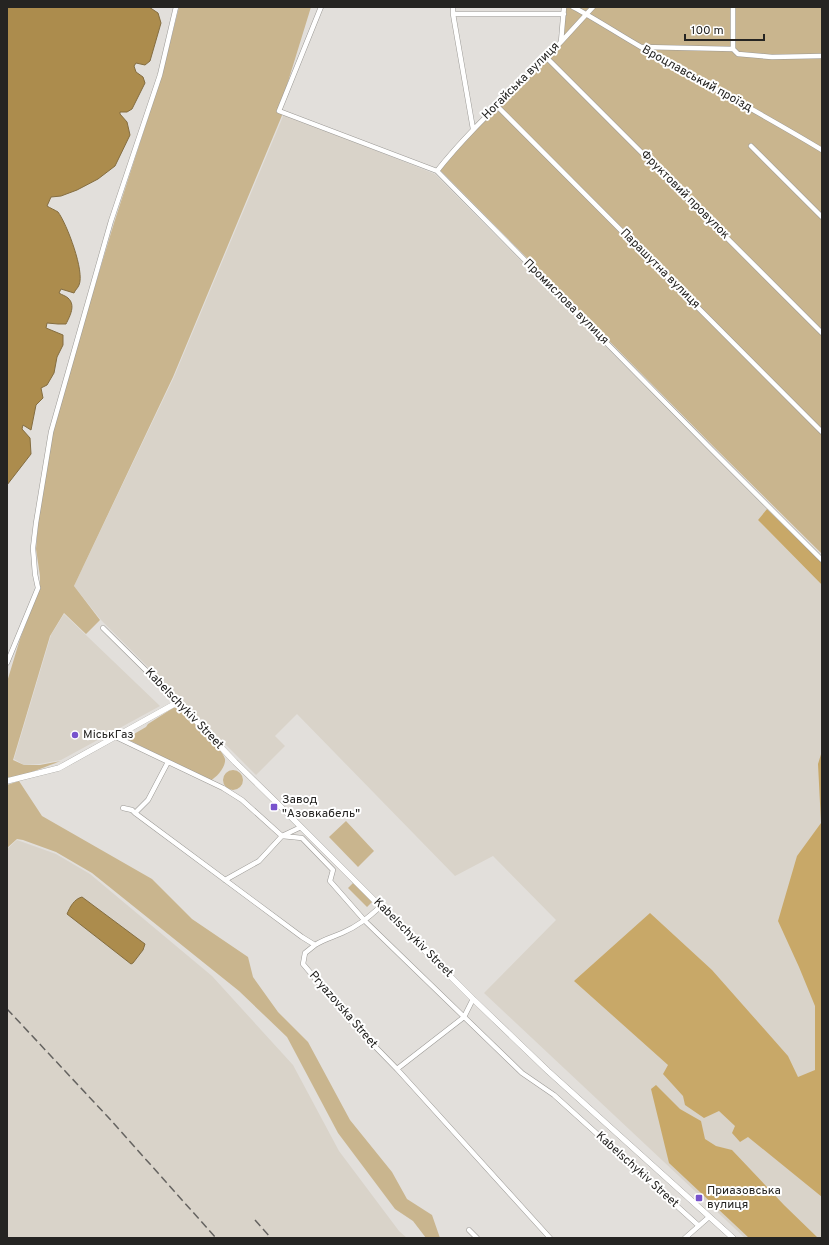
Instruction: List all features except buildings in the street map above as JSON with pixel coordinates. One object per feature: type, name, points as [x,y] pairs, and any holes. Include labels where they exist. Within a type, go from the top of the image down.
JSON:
[{"type":"street","points":[[7,663],[38,588],[35,574],[33,548],[52,432],[112,221],[160,75],[176,7]]},
{"type":"street","points":[[320,7],[279,111],[381,148],[437,171],[451,152],[473,129],[452,7]]},
{"type":"street","name":"Ногайська вулиця","points":[[473,129],[547,58],[561,42],[564,7]]},
{"type":"street","name":"Вроцлавський проїзд","points":[[573,7],[822,150]]},
{"type":"street","points":[[561,42],[593,7]]},
{"type":"street","points":[[733,7],[733,49]]},
{"type":"street","points":[[453,14],[564,14]]},
{"type":"street","points":[[641,47],[733,49],[738,54],[822,56]]},
{"type":"street","name":"Фруктовий провулок","points":[[547,58],[822,333]]},
{"type":"street","name":"Парашутна вулиця","points":[[497,106],[822,432]]},
{"type":"street","points":[[751,146],[822,217]]},
{"type":"street","name":"Промислова вулиця","points":[[437,171],[822,560]]},
{"type":"street","name":"Kabelschykiv Street","points":[[103,628],[473,999],[548,1070],[732,1238]]},
{"type":"street","points":[[7,781],[59,768],[178,702]]},
{"type":"street","points":[[116,737],[223,788],[242,800],[282,836]]},
{"type":"street","points":[[135,813],[148,800],[168,762]]},
{"type":"street","points":[[123,808],[132,810],[302,937],[316,945],[322,940],[342,933],[366,921],[380,906]]},
{"type":"street","points":[[225,880],[259,862],[282,836],[301,827]]},
{"type":"street","name":"Kabelschykiv Street","points":[[282,836],[302,838],[333,870],[330,881],[366,921],[464,1017],[522,1073],[554,1094],[699,1226]]},
{"type":"street","name":"Pryazovska Street","points":[[316,945],[305,953],[303,964],[357,1028],[397,1069],[550,1238]]},
{"type":"street","points":[[397,1069],[464,1017],[473,999]]},
{"type":"street","points":[[685,1238],[710,1217]]},
{"type":"street","points":[[469,1230],[477,1238]]},
{"type":"shaded area","points":[[7,7],[149,7],[158,13],[161,23],[150,61],[145,65],[136,63],[134,66],[136,72],[143,77],[145,83],[132,109],[127,112],[120,112],[127,122],[130,135],[115,166],[98,179],[77,190],[61,196],[51,197],[47,206],[58,212],[70,237],[80,270],[79,286],[74,293],[61,289],[59,293],[68,298],[72,304],[72,311],[66,324],[47,323],[46,328],[63,335],[63,345],[57,357],[54,373],[47,385],[41,388],[43,398],[36,405],[31,430],[23,425],[22,429],[30,438],[31,454],[7,485]]},
{"type":"shaded area","points":[[179,7],[311,7],[279,111],[283,113],[173,377],[74,586],[100,620],[86,634],[64,613],[50,636],[13,760],[24,765],[40,765],[61,761],[26,774],[7,777],[7,682],[20,639],[40,587],[36,549],[38,523],[52,432],[114,223],[162,75]]},
{"type":"shaded area","points":[[564,7],[822,7],[822,554],[438,168],[561,42]]},
{"type":"shaded area","points":[[284,114],[435,174],[767,509],[758,520],[822,585],[822,1238],[745,1238],[484,993],[556,920],[493,856],[455,876],[297,714],[275,736],[285,746],[256,775],[101,620],[74,586],[174,377]]},
{"type":"shaded area","points":[[767,509],[822,563],[822,585],[758,520]]},
{"type":"shaded area","points":[[64,614],[160,706],[61,760],[24,765],[14,759],[51,635]]},
{"type":"shaded area","points":[[173,708],[179,708],[184,712],[212,740],[223,754],[225,762],[223,768],[210,781],[123,737],[131,732],[134,734]]},
{"type":"shaded area","points":[[822,751],[822,1197],[748,1137],[740,1142],[732,1133],[735,1126],[719,1111],[704,1118],[685,1105],[683,1096],[663,1074],[668,1065],[574,981],[650,913],[712,970],[788,1056],[798,1077],[815,1070],[815,1006],[778,921],[797,856],[821,823],[818,764]]},
{"type":"shaded area","points":[[233,770],[240,773],[243,780],[240,787],[233,790],[226,787],[223,780],[226,773]]},
{"type":"shaded area","points":[[19,781],[42,816],[152,879],[192,919],[248,957],[253,977],[278,1012],[308,1042],[350,1120],[392,1172],[407,1199],[432,1215],[440,1238],[426,1238],[413,1221],[395,1209],[338,1133],[287,1037],[239,991],[92,873],[56,852],[23,840],[17,839],[7,848],[7,785]]},
{"type":"shaded area","points":[[346,821],[374,851],[358,867],[329,837]]},
{"type":"shaded area","points":[[17,840],[56,854],[90,874],[212,976],[293,1065],[339,1151],[399,1231],[407,1238],[7,1238],[7,849]]},
{"type":"shaded area","points":[[353,883],[372,902],[367,907],[348,888]]},
{"type":"shaded area","points":[[82,897],[145,944],[143,950],[133,963],[131,964],[67,914],[75,901]]},
{"type":"shaded area","points":[[656,1085],[680,1109],[701,1121],[705,1139],[716,1146],[732,1150],[784,1205],[818,1238],[749,1238],[669,1163],[651,1089]]},
{"type":"railway","points":[[7,1009],[108,1117],[216,1238]]},
{"type":"railway","points":[[255,1220],[271,1238]]},
{"type":"place","name":"МіськГаз","points":[[75,735]]},
{"type":"place","name":"Завод \"Азовкабель\"","points":[[274,807]]},
{"type":"place","name":"Приазовська вулиця","points":[[699,1198]]}]
